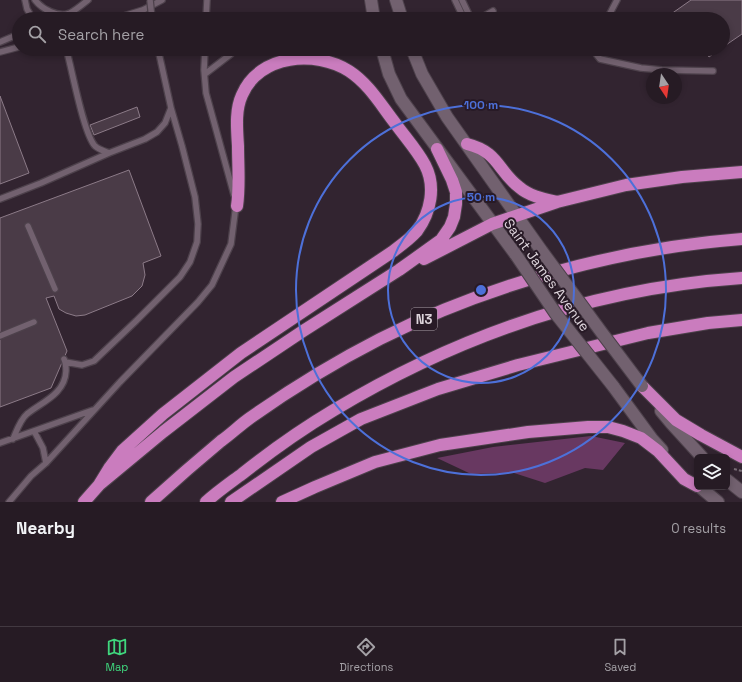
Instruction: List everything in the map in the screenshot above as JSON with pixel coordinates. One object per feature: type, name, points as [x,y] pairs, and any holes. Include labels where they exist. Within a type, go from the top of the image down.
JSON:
[{"type":"highway","points":[[99,485],[122,451],[163,414],[240,353],[392,252],[417,231],[428,211],[431,193],[430,182],[425,165],[367,87],[349,72],[330,61],[310,58],[289,60],[270,65],[248,84],[242,95],[238,109],[237,124],[239,190],[237,206]]},
{"type":"highway","points":[[467,144],[476,146],[492,156],[511,180],[525,191],[557,202]]},
{"type":"highway","points":[[84,502],[99,485],[163,432],[234,377],[302,331],[399,270],[441,240],[454,217],[456,192],[437,149]]},
{"type":"highway","points":[[399,270],[431,256],[492,224],[557,202],[626,185],[682,177],[742,172]]},
{"type":"highway","name":"N3","points":[[151,502],[248,419],[343,359],[436,313],[500,289],[599,261],[676,247],[742,239]]},
{"type":"highway","points":[[206,502],[267,454],[306,427],[369,389],[411,367],[453,348],[521,322],[584,304],[634,292],[742,278]]},
{"type":"highway","points":[[231,502],[311,447],[354,422],[438,388],[518,365],[648,333],[708,323],[742,320]]},
{"type":"highway","points":[[642,386],[676,420],[701,436],[742,457]]},
{"type":"highway","points":[[282,502],[375,462],[440,445],[528,432],[588,427],[608,427],[641,438],[658,451],[684,479],[694,484]]},
{"type":"main road","points":[[396,0],[400,12]]},
{"type":"main road","name":"Saint James Avenue","points":[[384,56],[389,74],[401,99],[516,255],[556,314],[613,386],[652,439],[694,482]]},
{"type":"main road","name":"Saint James Avenue","points":[[415,56],[427,84],[447,117],[541,250],[642,386],[671,423],[699,454]]},
{"type":"main road","points":[[730,482],[742,492]]},
{"type":"main road","name":"Saint James Avenue","points":[[703,490],[718,502]]},
{"type":"lane","points":[[25,0],[29,12]]},
{"type":"lane","points":[[35,0],[43,8],[54,12]]},
{"type":"lane","points":[[71,12],[81,3],[88,0]]},
{"type":"lane","points":[[150,0],[151,12]]},
{"type":"lane","points":[[137,12],[162,0]]},
{"type":"lane","points":[[206,12],[207,0]]},
{"type":"lane","points":[[455,0],[461,12]]},
{"type":"lane","points":[[462,0],[468,12]]},
{"type":"lane","points":[[611,12],[617,0]]},
{"type":"lane","points":[[0,42],[12,37]]},
{"type":"lane","points":[[0,52],[12,49]]},
{"type":"lane","points":[[68,56],[90,139],[96,147],[109,153]]},
{"type":"lane","points":[[13,439],[21,420],[27,414],[51,398],[64,382],[66,374],[65,360],[82,365],[94,361],[180,277],[190,262],[197,242],[198,224],[193,191],[171,108],[160,56]]},
{"type":"lane","points":[[9,502],[31,476],[46,463],[145,354],[198,302],[212,284],[231,244],[237,206],[226,161],[209,107],[205,74],[205,56]]},
{"type":"lane","points":[[205,74],[228,56]]},
{"type":"lane","points":[[598,56],[600,59],[641,68],[662,70],[713,70]]},
{"type":"lane","points":[[0,199],[145,139],[157,132],[165,123],[171,108]]},
{"type":"lane","points":[[28,226],[55,289]]},
{"type":"lane","points":[[0,336],[34,322]]},
{"type":"lane","points":[[0,443],[93,410]]},
{"type":"lane","points":[[34,431],[43,448],[46,463]]},
{"type":"shaded area","points":[[591,436],[625,443],[603,470],[585,468],[545,483],[514,473],[471,474],[437,458],[493,447]]},
{"type":"building","points":[[691,0],[742,0],[742,34],[730,42],[730,12],[674,12]]},
{"type":"building","points":[[0,96],[29,173],[0,184]]},
{"type":"building","points":[[137,107],[140,117],[94,135],[90,125]]},
{"type":"building","points":[[129,170],[161,256],[143,263],[145,275],[142,286],[132,296],[85,315],[76,316],[66,313],[59,309],[54,296],[46,298],[67,351],[51,388],[0,407],[0,218]]}]
